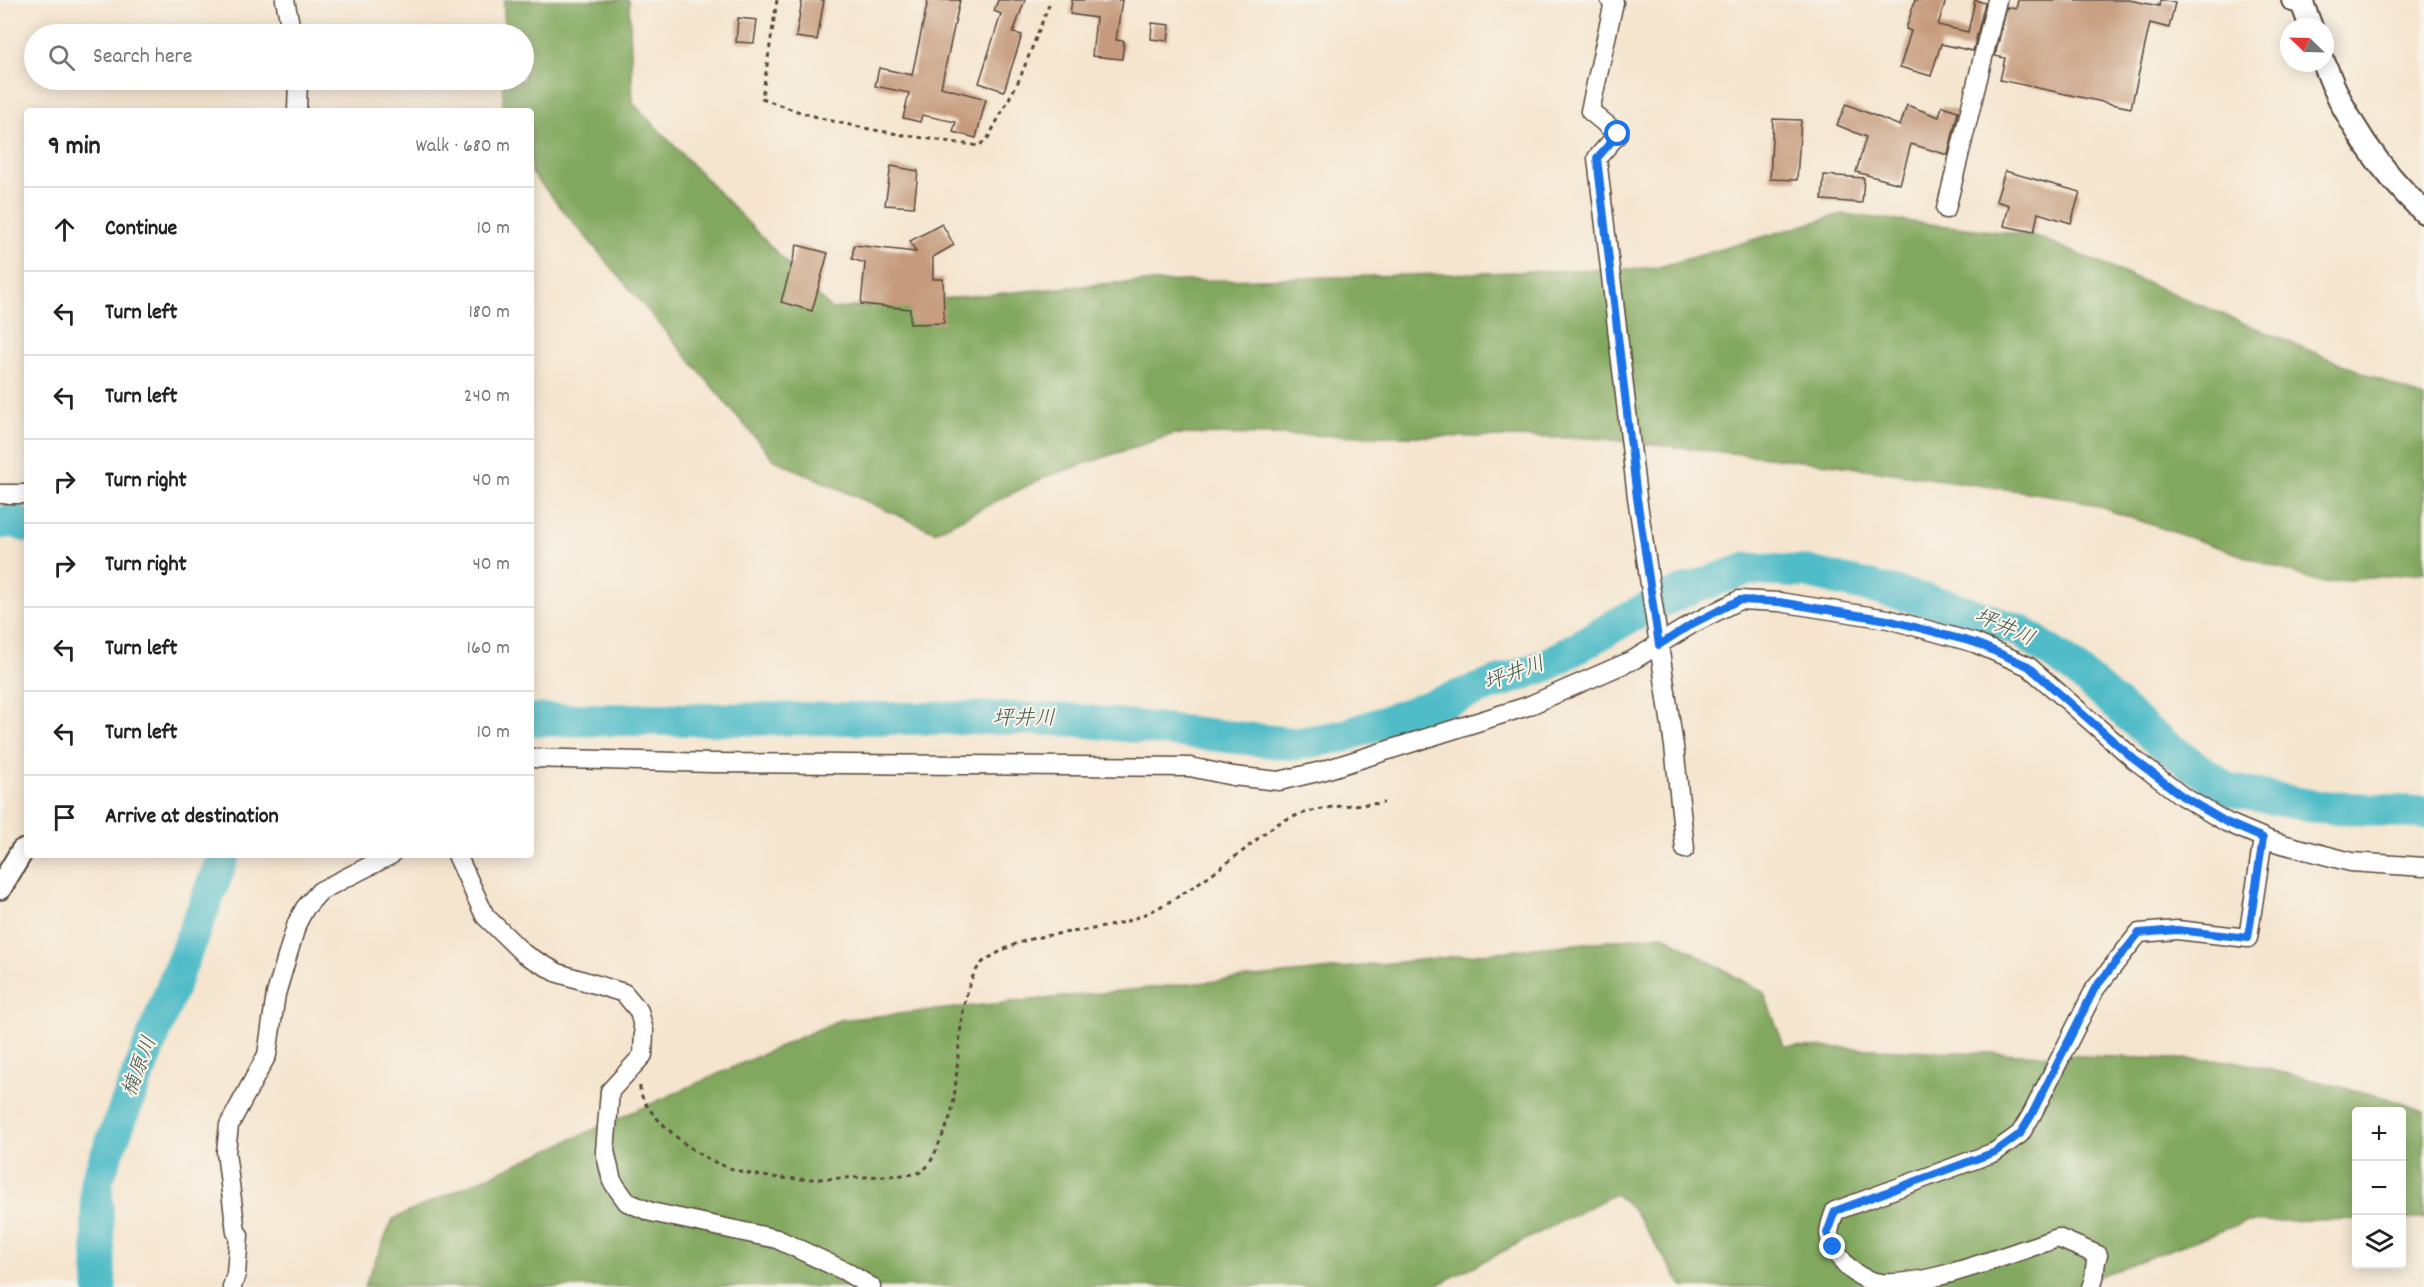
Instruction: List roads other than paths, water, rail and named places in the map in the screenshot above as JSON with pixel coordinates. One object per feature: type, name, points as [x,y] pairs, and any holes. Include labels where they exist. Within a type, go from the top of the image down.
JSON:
[{"type":"street","points":[[285,0],[290,24]]},
{"type":"street","points":[[1610,0],[1614,2],[1590,111],[1618,134],[1597,158],[1637,498],[1674,746],[1685,849]]},
{"type":"street","points":[[1946,209],[1997,0]]},
{"type":"street","points":[[2302,1],[2308,18]]},
{"type":"street","points":[[2327,72],[2337,98],[2360,138],[2402,192],[2424,212]]},
{"type":"street","points":[[297,108],[298,90]]},
{"type":"street","points":[[0,494],[24,494]]},
{"type":"street","points":[[534,758],[712,763],[1190,767],[1233,776],[1279,781],[1322,771],[1528,706],[1633,660],[1692,624],[1739,600],[1779,602],[1888,620],[1976,643],[2028,666],[2135,760],[2182,796],[2226,822],[2263,838],[2351,862],[2424,867]]},
{"type":"street","points":[[2091,1287],[2096,1278],[2095,1263],[2098,1255],[2058,1238],[1917,1281],[1878,1283],[1850,1271],[1833,1247],[1827,1233],[1835,1211],[1995,1152],[2020,1134],[2095,988],[2139,933],[2177,930],[2248,938],[2263,838]]},
{"type":"street","points":[[0,888],[24,849]]},
{"type":"street","points":[[232,1287],[236,1274],[239,1235],[236,1232],[226,1152],[229,1125],[267,1055],[276,994],[297,923],[305,908],[320,891],[385,858]]},
{"type":"street","points":[[458,858],[485,915],[524,954],[558,973],[624,993],[639,1011],[644,1030],[643,1055],[610,1091],[605,1151],[612,1181],[627,1202],[651,1212],[777,1239],[845,1270],[871,1287]]},
{"type":"waterway","name":"坪井川","points":[[0,523],[14,521],[24,525]]},
{"type":"waterway","name":"坪井川","points":[[534,720],[986,718],[1075,720],[1296,744],[1344,736],[1545,666],[1626,619],[1681,592],[1747,569],[1807,572],[1947,605],[2020,631],[2070,665],[2155,738],[2228,790],[2312,806],[2424,813]]},
{"type":"waterway","name":"楠原川","points":[[100,1287],[96,1182],[223,858]]}]
